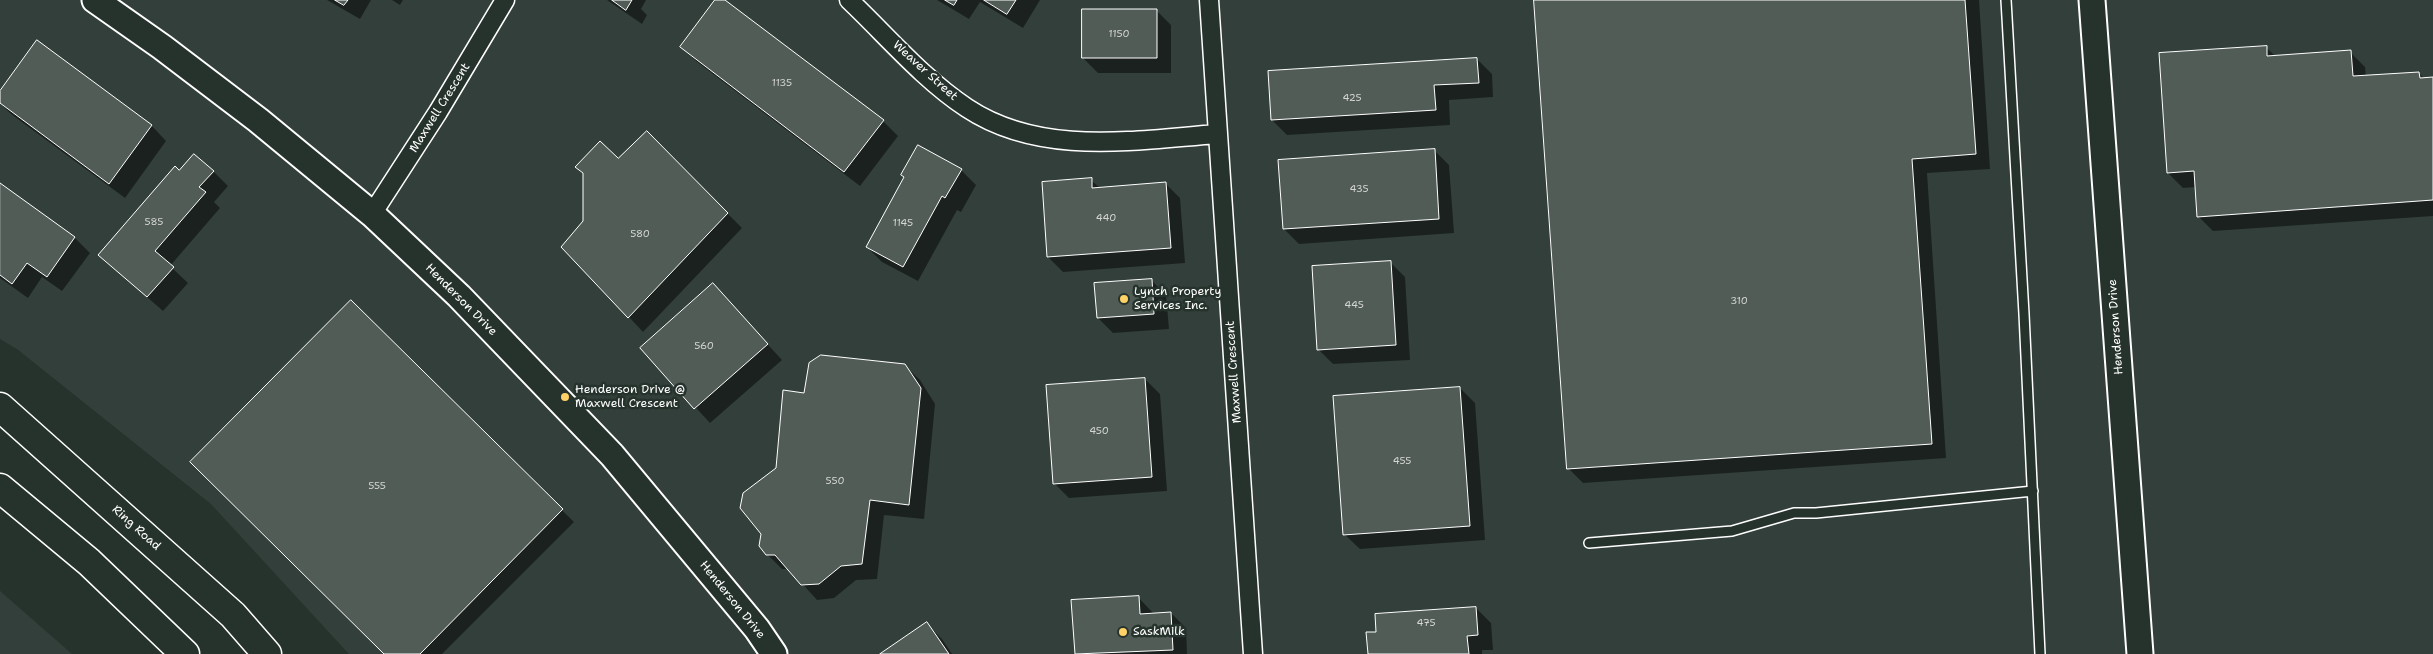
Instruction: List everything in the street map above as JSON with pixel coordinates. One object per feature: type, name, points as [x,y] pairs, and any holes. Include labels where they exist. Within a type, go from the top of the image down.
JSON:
[{"type":"highway","name":"Ring Road","points":[[0,407],[233,615],[267,654]]},
{"type":"highway","points":[[0,488],[89,562],[186,654]]},
{"type":"street","name":"Henderson Drive","points":[[95,0],[225,94],[372,214],[459,296],[612,455],[757,629],[774,654]]},
{"type":"street","name":"Maxwell Crescent","points":[[372,214],[438,112],[505,0]]},
{"type":"street","name":"Weaver Street","points":[[849,0],[944,91],[990,121],[1018,131],[1052,139],[1088,143],[1218,134]]},
{"type":"street","name":"Maxwell Crescent","points":[[1209,0],[1253,654]]},
{"type":"street","name":"Henderson Drive","points":[[2092,0],[2140,654]]},
{"type":"lane","points":[[2006,0],[2040,654]]},
{"type":"lane","points":[[1589,543],[1732,531],[1794,513],[1826,512],[2033,491]]},
{"type":"shaded area","points":[[0,0],[2433,0],[2433,654],[349,654],[211,504],[17,349],[0,339]]},
{"type":"shaded area","points":[[0,591],[72,654],[0,654]]},
{"type":"building","points":[[335,0],[348,0],[344,5]]},
{"type":"building","points":[[612,0],[632,0],[626,10]]},
{"type":"building","points":[[715,0],[725,0],[884,120],[844,172],[680,47]]},
{"type":"building","points":[[945,0],[957,0],[954,5]]},
{"type":"building","points":[[984,0],[1016,0],[1007,14]]},
{"type":"building","points":[[1534,0],[1965,0],[1976,154],[1912,159],[1932,444],[1567,469]]},
{"type":"building","points":[[1082,9],[1157,9],[1157,58],[1082,58]]},
{"type":"building","points":[[37,40],[152,125],[109,184],[0,103],[0,91]]},
{"type":"building","points":[[2267,46],[2267,56],[2351,50],[2353,76],[2419,72],[2420,78],[2433,77],[2433,200],[2197,217],[2194,171],[2167,173],[2159,53]]},
{"type":"building","points":[[1477,58],[1479,83],[1434,85],[1436,110],[1271,120],[1268,71]]},
{"type":"building","points":[[647,131],[728,213],[628,318],[561,247],[583,221],[583,173],[575,167],[600,141],[618,158]]},
{"type":"building","points":[[918,145],[962,169],[945,198],[942,196],[903,267],[866,247],[904,177],[901,175]]},
{"type":"building","points":[[1435,149],[1439,219],[1283,229],[1278,160]]},
{"type":"building","points":[[194,154],[214,171],[199,187],[206,192],[155,251],[174,267],[147,297],[98,255],[175,166],[179,170]]},
{"type":"building","points":[[1092,178],[1092,188],[1166,182],[1171,248],[1047,257],[1042,182]]},
{"type":"building","points":[[0,183],[75,237],[47,277],[27,263],[12,284],[0,275]]},
{"type":"building","points":[[1391,261],[1396,345],[1317,350],[1312,266]]},
{"type":"building","name":"Lynch Property Services Inc.","points":[[1152,279],[1154,314],[1097,318],[1094,283]]},
{"type":"building","points":[[713,283],[768,344],[694,409],[640,348]]},
{"type":"building","points":[[351,300],[563,509],[420,654],[384,654],[190,462]]},
{"type":"building","points":[[821,355],[905,364],[921,388],[909,505],[870,500],[862,564],[841,566],[819,584],[801,585],[775,555],[766,555],[759,546],[761,534],[740,508],[743,493],[776,468],[783,390],[804,393],[809,363]]},
{"type":"building","points":[[1145,378],[1152,477],[1053,484],[1046,385]]},
{"type":"building","points":[[1460,387],[1470,526],[1343,535],[1333,396]]},
{"type":"building","name":"SaskMilk","points":[[1139,596],[1140,614],[1171,612],[1173,650],[1075,654],[1071,600]]},
{"type":"building","points":[[1476,607],[1478,635],[1467,636],[1469,654],[1368,654],[1366,632],[1376,632],[1375,614]]},
{"type":"building","points":[[927,622],[949,654],[880,654]]},
{"type":"place","name":"Lynch Property Services Inc.","points":[[1124,299]]},
{"type":"place","name":"Henderson Drive @ Maxwell Crescent","points":[[565,397]]},
{"type":"place","name":"SaskMilk","points":[[1123,632]]}]
